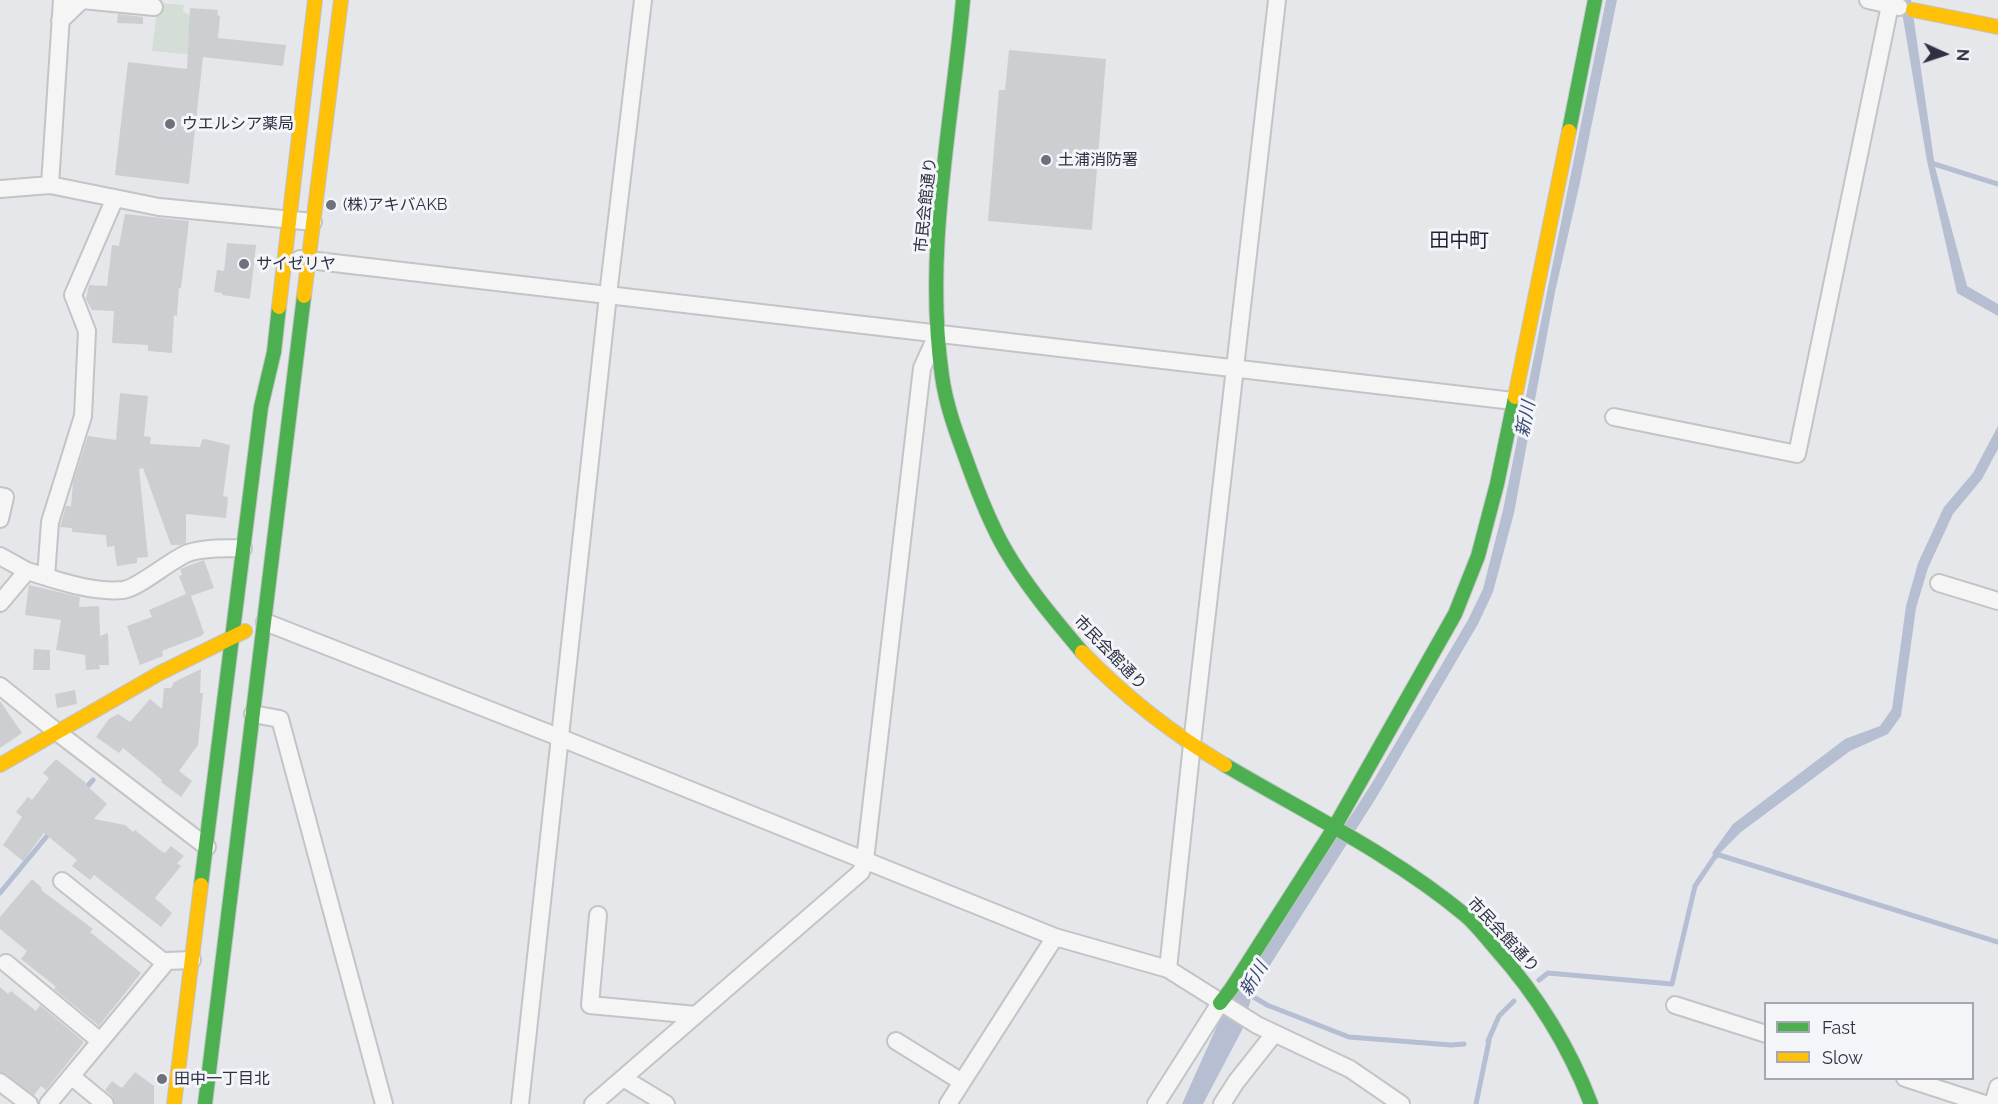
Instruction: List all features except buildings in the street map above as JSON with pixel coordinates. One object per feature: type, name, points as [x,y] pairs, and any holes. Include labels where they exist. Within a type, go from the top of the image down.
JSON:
[{"type":"street","points":[[60,21],[82,0],[154,7]]},
{"type":"street","points":[[174,1104],[261,407],[274,351],[315,0]]},
{"type":"street","points":[[205,1104],[341,0]]},
{"type":"street","points":[[520,1104],[608,295],[643,0]]},
{"type":"street","name":"市民会館通り","points":[[963,0],[937,260],[938,333],[942,378],[960,447],[1005,550],[1056,620],[1085,655],[1135,703],[1191,744],[1405,870],[1468,917],[1527,983],[1545,1009],[1565,1043],[1591,1104]]},
{"type":"street","points":[[1168,969],[1191,744],[1278,0]]},
{"type":"street","points":[[1156,1104],[1224,1005],[1231,989],[1334,828],[1455,614],[1478,556],[1497,484],[1594,0]]},
{"type":"street","points":[[1868,0],[1998,27]]},
{"type":"street","points":[[50,185],[60,21],[59,1]]},
{"type":"street","points":[[1614,417],[1797,454],[1890,5]]},
{"type":"street","points":[[0,189],[50,185],[159,207],[314,222]]},
{"type":"street","points":[[46,577],[50,522],[83,416],[87,331],[73,294],[115,198]]},
{"type":"street","points":[[284,257],[1513,401]]},
{"type":"street","points":[[593,1104],[861,872],[865,860],[922,368],[938,333]]},
{"type":"street","points":[[0,496],[5,497],[0,519]]},
{"type":"street","points":[[0,556],[27,571],[46,577],[81,586],[125,590],[188,553],[208,549],[243,548]]},
{"type":"street","points":[[0,603],[27,571]]},
{"type":"street","points":[[1939,583],[1998,601]]},
{"type":"street","points":[[0,765],[160,673],[233,635],[265,622],[561,738],[1055,937],[1168,969],[1257,1025],[1350,1069],[1401,1104]]},
{"type":"street","points":[[0,686],[207,847]]},
{"type":"street","points":[[253,714],[280,719],[384,1104]]},
{"type":"street","points":[[62,881],[165,963]]},
{"type":"street","points":[[598,915],[590,1005],[696,1015]]},
{"type":"street","points":[[948,1104],[1055,937]]},
{"type":"street","points":[[48,1104],[165,963],[177,959],[192,960]]},
{"type":"street","points":[[6,963],[100,1041]]},
{"type":"street","points":[[1675,1005],[1764,1033]]},
{"type":"street","points":[[1222,1104],[1236,1082],[1274,1034]]},
{"type":"street","points":[[896,1041],[962,1082]]},
{"type":"street","points":[[71,1076],[105,1104]]},
{"type":"street","points":[[624,1078],[666,1104]]},
{"type":"street","points":[[1911,1080],[1985,1104]]},
{"type":"street","points":[[0,1082],[28,1104]]},
{"type":"street","points":[[1993,1104],[1998,1087]]},
{"type":"shaded area","points":[[158,3],[184,5],[183,12],[190,15],[217,57],[152,51]]},
{"type":"water","name":"新川","points":[[1606,0],[1617,0],[1555,292],[1514,513],[1493,592],[1478,624],[1376,798],[1253,992],[1242,1030],[1203,1104],[1182,1104],[1222,1015],[1372,783],[1468,620],[1483,589],[1503,510]]},
{"type":"water","points":[[1900,0],[1911,0],[1935,167],[1967,286],[1998,304],[1998,316],[1957,293],[1927,161]]},
{"type":"water","points":[[1998,426],[1998,449],[1982,479],[1953,514],[1928,568],[1916,608],[1901,716],[1888,734],[1850,751],[1741,832],[1720,853],[1718,859],[1712,853],[1733,824],[1845,739],[1880,726],[1892,709],[1906,606],[1918,563],[1944,507],[1973,473]]},
{"type":"waterway","points":[[1931,163],[1998,184]]},
{"type":"waterway","points":[[84,790],[93,780]]},
{"type":"waterway","points":[[0,893],[52,830]]},
{"type":"waterway","points":[[1539,980],[1548,973],[1672,984],[1695,886],[1718,852]]},
{"type":"waterway","points":[[1716,854],[1998,942]]},
{"type":"waterway","points":[[1247,993],[1267,1005],[1349,1037],[1464,1044]]},
{"type":"waterway","points":[[1488,1041],[1499,1016],[1514,1001]]},
{"type":"waterway","points":[[1476,1104],[1489,1041]]},
{"type":"traffic: fast","points":[[963,0],[938,235],[937,329],[944,387],[970,471],[1000,540],[1032,590],[1082,652]]},
{"type":"traffic: fast","points":[[1569,131],[1595,0]]},
{"type":"traffic: fast","points":[[205,1104],[304,296]]},
{"type":"traffic: fast","points":[[201,885],[261,407],[274,352],[279,307]]},
{"type":"traffic: fast","points":[[1220,1003],[1334,828],[1455,614],[1478,556],[1497,484],[1515,397]]},
{"type":"traffic: fast","points":[[1225,765],[1379,854],[1437,893],[1469,919],[1511,966],[1551,1022],[1573,1062],[1591,1104]]},
{"type":"traffic: slow","points":[[279,307],[315,0]]},
{"type":"traffic: slow","points":[[304,296],[341,0]]},
{"type":"traffic: slow","points":[[1913,10],[1998,27]]},
{"type":"traffic: slow","points":[[1515,397],[1569,131]]},
{"type":"traffic: slow","points":[[0,765],[160,673],[245,631]]},
{"type":"traffic: slow","points":[[1082,652],[1150,714],[1225,765]]},
{"type":"traffic: slow","points":[[174,1104],[201,885]]},
{"type":"place","name":"ウエルシア薬局","points":[[170,124]]},
{"type":"place","name":"土浦消防署","points":[[1046,160]]},
{"type":"place","name":"(株)アキバAKB","points":[[331,205]]},
{"type":"place","name":"サイゼリヤ","points":[[244,264]]},
{"type":"place","name":"田中一丁目北","points":[[162,1079]]},
{"type":"district","name":"田中町","points":[[1459,241]]}]
